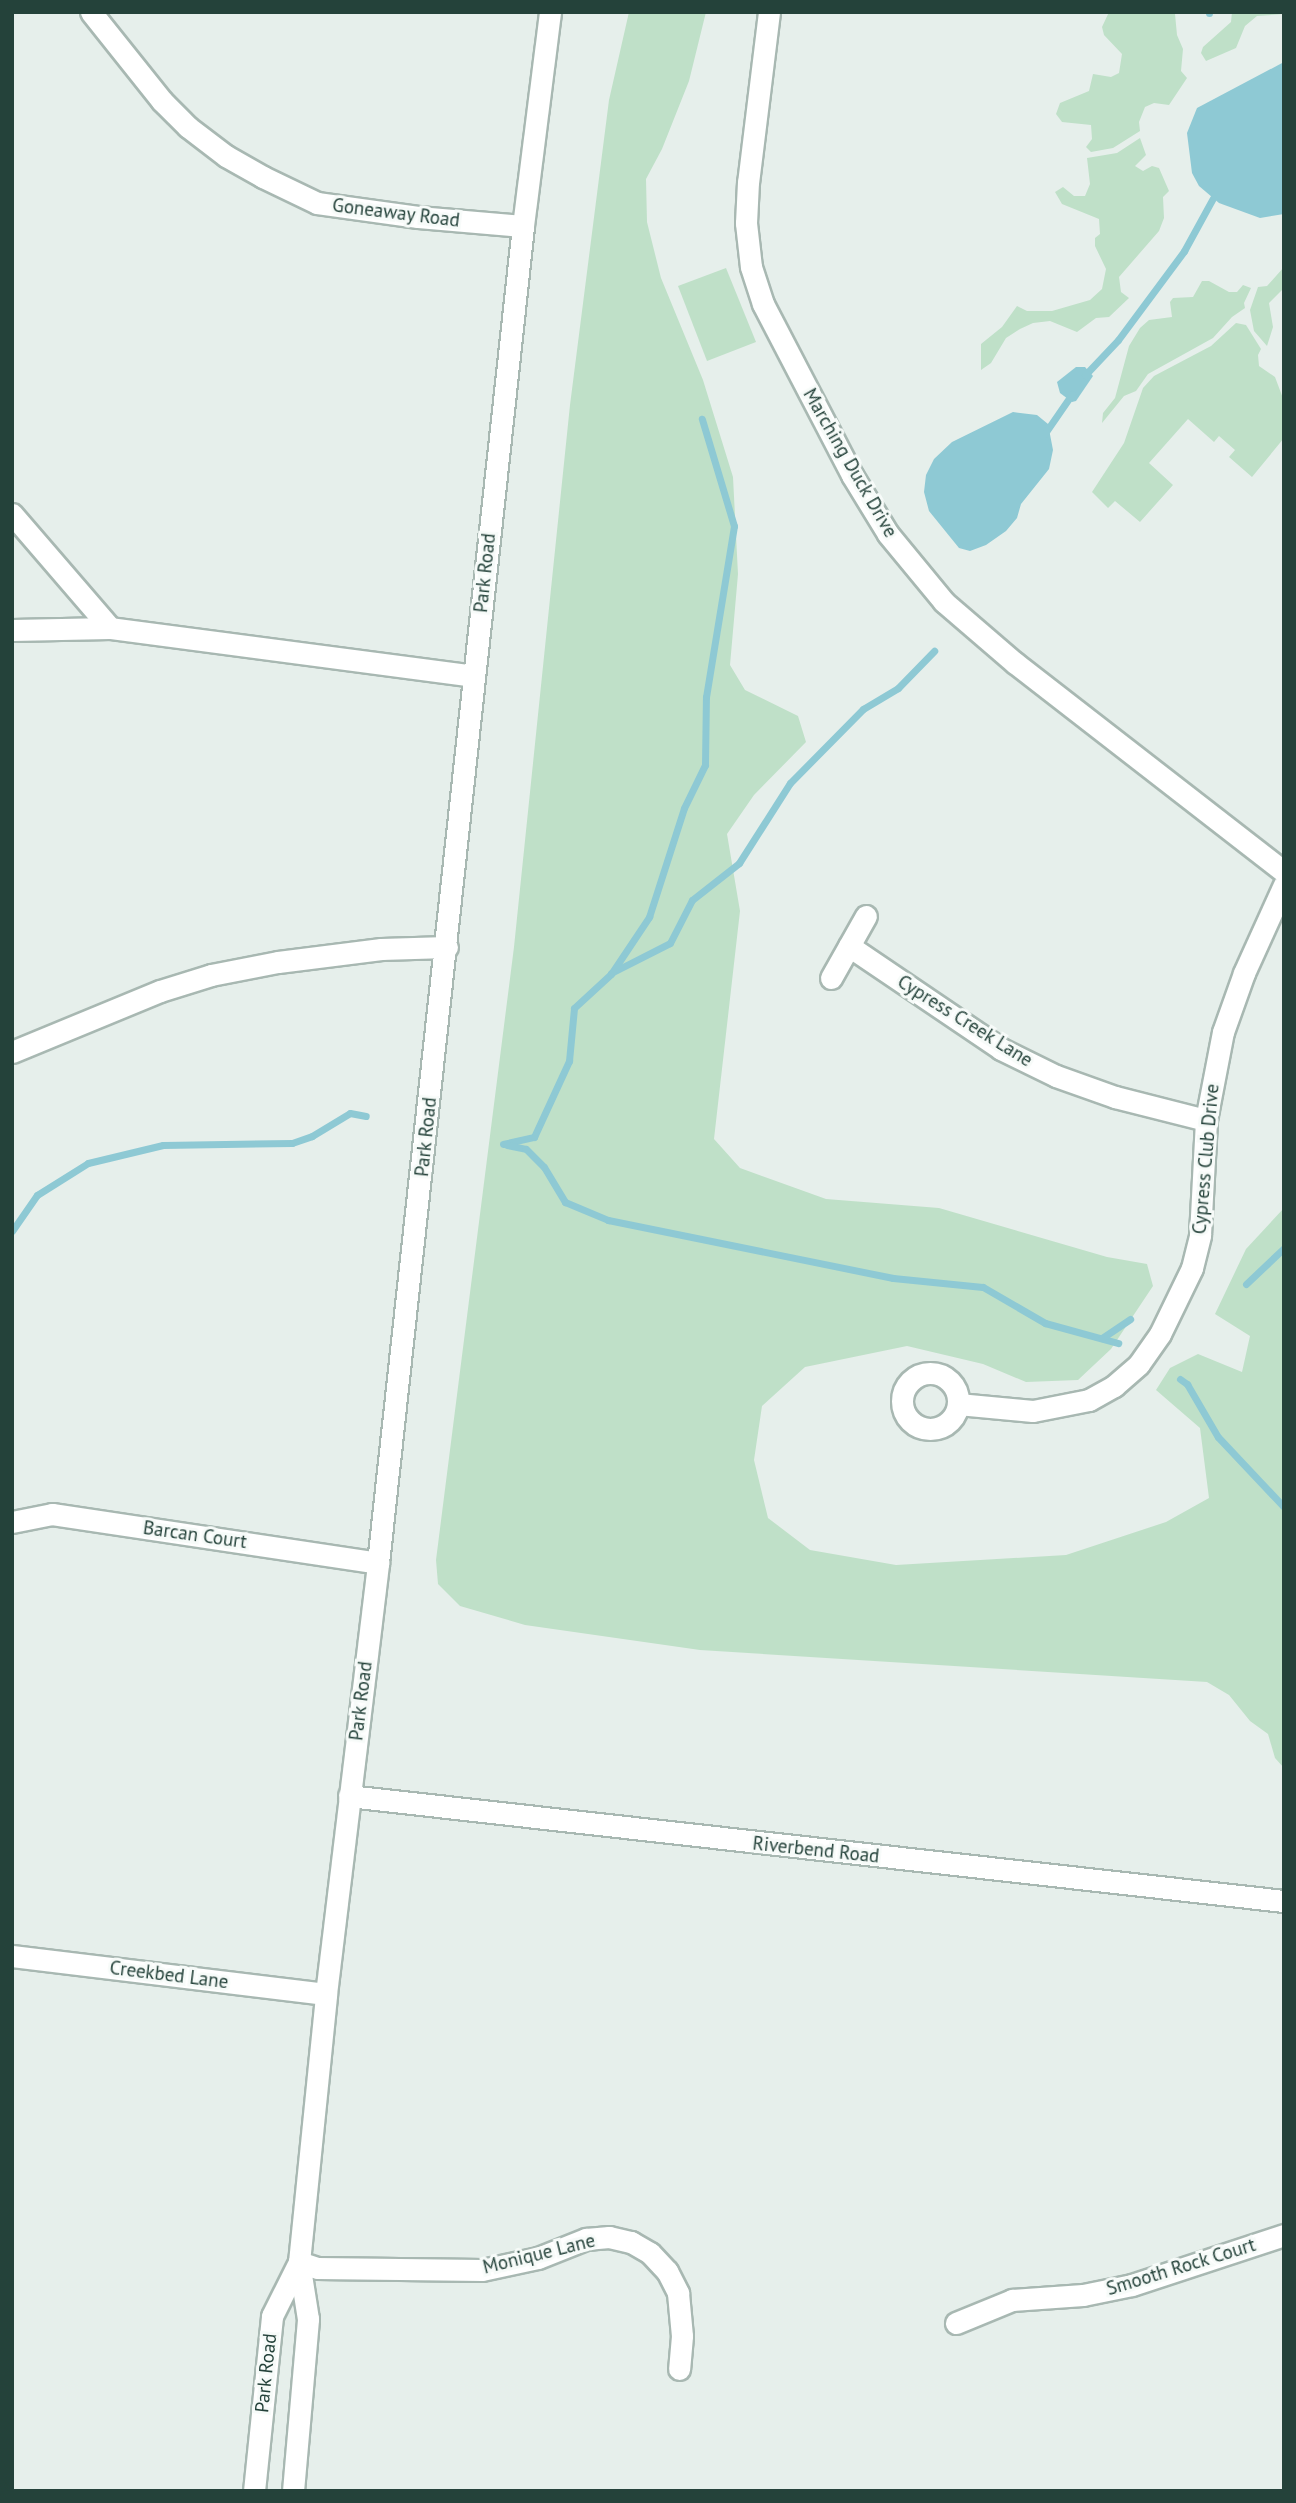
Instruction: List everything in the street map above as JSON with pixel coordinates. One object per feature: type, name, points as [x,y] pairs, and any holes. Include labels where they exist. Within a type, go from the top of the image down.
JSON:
[{"type":"street","name":"Goneaway Road","points":[[91,12],[162,101],[188,127],[226,156],[263,177],[317,203],[418,217],[523,226]]},
{"type":"street","name":"Park Road","points":[[293,2491],[308,2319],[299,2262],[326,1994],[378,1563],[447,947],[523,226],[550,12]]},
{"type":"street","name":"Marching Duck Drive","points":[[769,12],[748,182],[746,223],[751,267],[763,304],[881,522],[944,602],[1015,663],[1284,872]]},
{"type":"street","points":[[12,514],[110,628]]},
{"type":"street","points":[[12,630],[110,628],[474,676]]},
{"type":"street","name":"Cypress Club Drive","points":[[958,1404],[1033,1411],[1089,1400],[1106,1391],[1139,1364],[1160,1334],[1192,1268],[1200,1235],[1206,1120],[1223,1032],[1244,973],[1284,885]]},
{"type":"street","points":[[831,978],[866,916]]},
{"type":"street","name":"Cypress Creek Lane","points":[[849,946],[1001,1049],[1056,1076],[1115,1097],[1206,1120]]},
{"type":"street","points":[[12,1052],[160,991],[211,975],[278,962],[381,949],[447,947]]},
{"type":"street","name":"Barcan Court","points":[[12,1522],[52,1514],[378,1563]]},
{"type":"street","name":"Riverbend Road","points":[[349,1796],[1284,1901]]},
{"type":"street","name":"Creekbed Lane","points":[[12,1956],[326,1994]]},
{"type":"street","name":"Smooth Rock Court","points":[[956,2323],[1012,2300],[1083,2295],[1132,2285],[1284,2235]]},
{"type":"street","name":"Monique Lane","points":[[299,2262],[317,2268],[481,2270],[538,2258],[586,2239],[609,2237],[631,2242],[650,2253],[667,2271],[678,2292],[682,2336],[678,2368]]},
{"type":"street","name":"Park Road","points":[[254,2491],[272,2316],[299,2262]]},
{"type":"green space","points":[[629,12],[706,12],[689,81],[662,149],[646,179],[647,222],[661,278],[703,380],[733,477],[738,574],[730,665],[745,690],[798,716],[806,742],[754,795],[727,834],[740,911],[714,1139],[740,1168],[826,1199],[939,1208],[1107,1257],[1147,1264],[1153,1286],[1111,1349],[1078,1380],[1026,1382],[983,1364],[907,1346],[805,1367],[762,1406],[754,1460],[768,1518],[810,1550],[896,1565],[1066,1555],[1166,1522],[1209,1498],[1200,1428],[1156,1390],[1170,1368],[1198,1354],[1242,1372],[1250,1336],[1215,1314],[1246,1249],[1284,1208],[1284,1768],[1275,1758],[1268,1734],[1250,1721],[1229,1695],[1207,1682],[700,1650],[525,1625],[460,1606],[438,1584],[436,1560],[514,947],[570,405],[609,100]]},
{"type":"green space","points":[[1109,12],[1175,14],[1177,35],[1183,49],[1181,71],[1187,78],[1169,105],[1154,103],[1145,107],[1139,122],[1140,131],[1113,148],[1091,152],[1086,147],[1092,139],[1091,125],[1062,122],[1056,114],[1060,103],[1089,91],[1093,74],[1111,77],[1119,73],[1122,54],[1104,35],[1102,27]]},
{"type":"green space","points":[[1232,12],[1284,14],[1257,16],[1245,26],[1236,48],[1206,61],[1201,53],[1203,47],[1231,22]]},
{"type":"green space","points":[[1140,138],[1146,155],[1135,166],[1143,171],[1152,166],[1159,168],[1169,191],[1163,197],[1164,218],[1159,231],[1119,277],[1121,292],[1129,298],[1109,317],[1096,318],[1077,332],[1050,321],[1033,323],[1020,329],[1006,338],[991,363],[981,370],[981,344],[1002,327],[1017,306],[1027,311],[1052,311],[1090,300],[1102,289],[1106,269],[1095,246],[1095,238],[1100,234],[1099,219],[1062,204],[1055,192],[1063,187],[1074,196],[1085,196],[1090,184],[1087,158],[1117,153]]},
{"type":"green space","points":[[1284,267],[1284,288],[1269,303],[1273,327],[1267,346],[1254,331],[1250,310],[1258,287],[1267,286]]},
{"type":"green space","points":[[726,268],[756,342],[707,361],[678,286]]},
{"type":"green space","points":[[1202,281],[1209,281],[1229,292],[1237,292],[1243,285],[1251,288],[1244,303],[1245,308],[1232,317],[1213,338],[1148,374],[1136,391],[1124,396],[1102,423],[1103,413],[1115,398],[1129,346],[1140,328],[1149,320],[1172,317],[1170,302],[1173,298],[1193,297]]},
{"type":"green space","points":[[1236,323],[1246,325],[1261,349],[1258,355],[1259,366],[1275,377],[1284,401],[1284,438],[1252,477],[1229,457],[1235,450],[1219,436],[1214,442],[1188,419],[1149,463],[1173,485],[1140,522],[1115,501],[1108,508],[1092,492],[1124,443],[1143,388],[1154,376],[1211,346]]},
{"type":"water","points":[[1284,62],[1284,214],[1260,218],[1219,203],[1199,186],[1192,173],[1187,133],[1197,108]]},
{"type":"water","points":[[1076,367],[1085,367],[1093,376],[1076,401],[1072,402],[1060,393],[1057,382]]},
{"type":"water","points":[[1013,412],[1037,415],[1048,424],[1053,450],[1049,469],[1021,504],[1017,518],[1006,531],[986,545],[970,551],[959,548],[929,511],[924,492],[926,475],[934,459],[952,442]]},
{"type":"waterway","points":[[1085,375],[1118,340],[1184,251],[1213,198]]},
{"type":"waterway","points":[[1043,436],[1072,394]]},
{"type":"waterway","points":[[503,1144],[534,1137],[569,1061],[574,1008],[611,974],[649,917],[684,808],[705,765],[706,697],[734,526],[702,419]]},
{"type":"waterway","points":[[611,973],[670,943],[692,900],[739,863],[790,783],[863,709],[898,688],[934,651]]},
{"type":"waterway","points":[[12,1231],[37,1195],[88,1163],[163,1145],[292,1143],[312,1136],[350,1113],[366,1116]]},
{"type":"waterway","points":[[507,1145],[526,1149],[544,1167],[565,1202],[608,1220],[893,1278],[983,1287],[1045,1323],[1118,1343]]},
{"type":"waterway","points":[[1246,1284],[1284,1248]]},
{"type":"waterway","points":[[1102,1338],[1130,1319]]},
{"type":"waterway","points":[[1180,1379],[1187,1384],[1218,1437],[1284,1507]]}]
